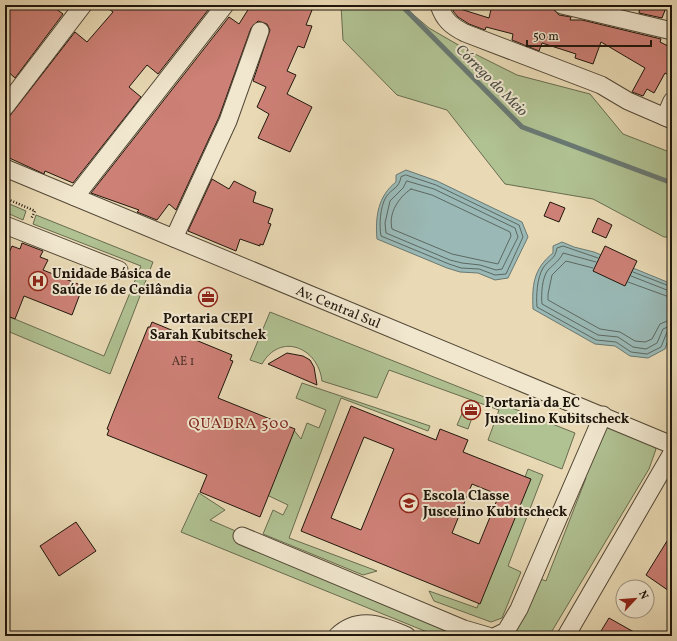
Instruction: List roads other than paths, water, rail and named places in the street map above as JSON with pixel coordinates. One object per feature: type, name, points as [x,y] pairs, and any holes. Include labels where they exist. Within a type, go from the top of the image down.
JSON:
[{"type":"street","points":[[5,107],[83,5]]},
{"type":"street","points":[[75,197],[225,5]]},
{"type":"street","points":[[439,5],[443,16],[450,25],[464,33],[600,85],[628,101],[668,119],[672,101]]},
{"type":"street","points":[[562,5],[607,10],[672,31]]},
{"type":"street","points":[[174,238],[228,121],[260,31]]},
{"type":"street","name":"Av. Central Sul","points":[[5,168],[603,415],[672,445]]},
{"type":"street","points":[[5,225],[119,270]]},
{"type":"street","points":[[496,636],[506,631],[520,609],[603,415]]},
{"type":"street","points":[[566,636],[672,453]]},
{"type":"street","points":[[242,536],[464,629],[488,636]]},
{"type":"street","points":[[337,636],[354,624],[382,625],[407,636]]},
{"type":"water","points":[[406,170],[437,181],[522,222],[528,237],[508,278],[495,280],[478,273],[460,272],[377,239],[377,215],[382,200],[385,194],[396,182],[396,175]]},
{"type":"water","points":[[562,242],[594,252],[672,284],[672,329],[665,349],[648,358],[630,356],[615,346],[595,344],[533,309],[535,278],[541,265],[553,253],[553,246]]},
{"type":"waterway","name":"Córrego do Meio","points":[[401,5],[522,127],[672,183]]},
{"type":"place","name":"Unidade Básica de Saúde 16 de Ceilândia","points":[[38,281]]},
{"type":"place","name":"Portaria CEPI Sarah Kubitschek","points":[[208,297]]},
{"type":"place","name":"Portaria da EC Juscelino Kubitscheck","points":[[471,410]]},
{"type":"place","name":"Escola Classe Juscelino Kubitscheck","points":[[409,503]]},
{"type":"district","name":"QUADRA 500","points":[[239,423]]}]
